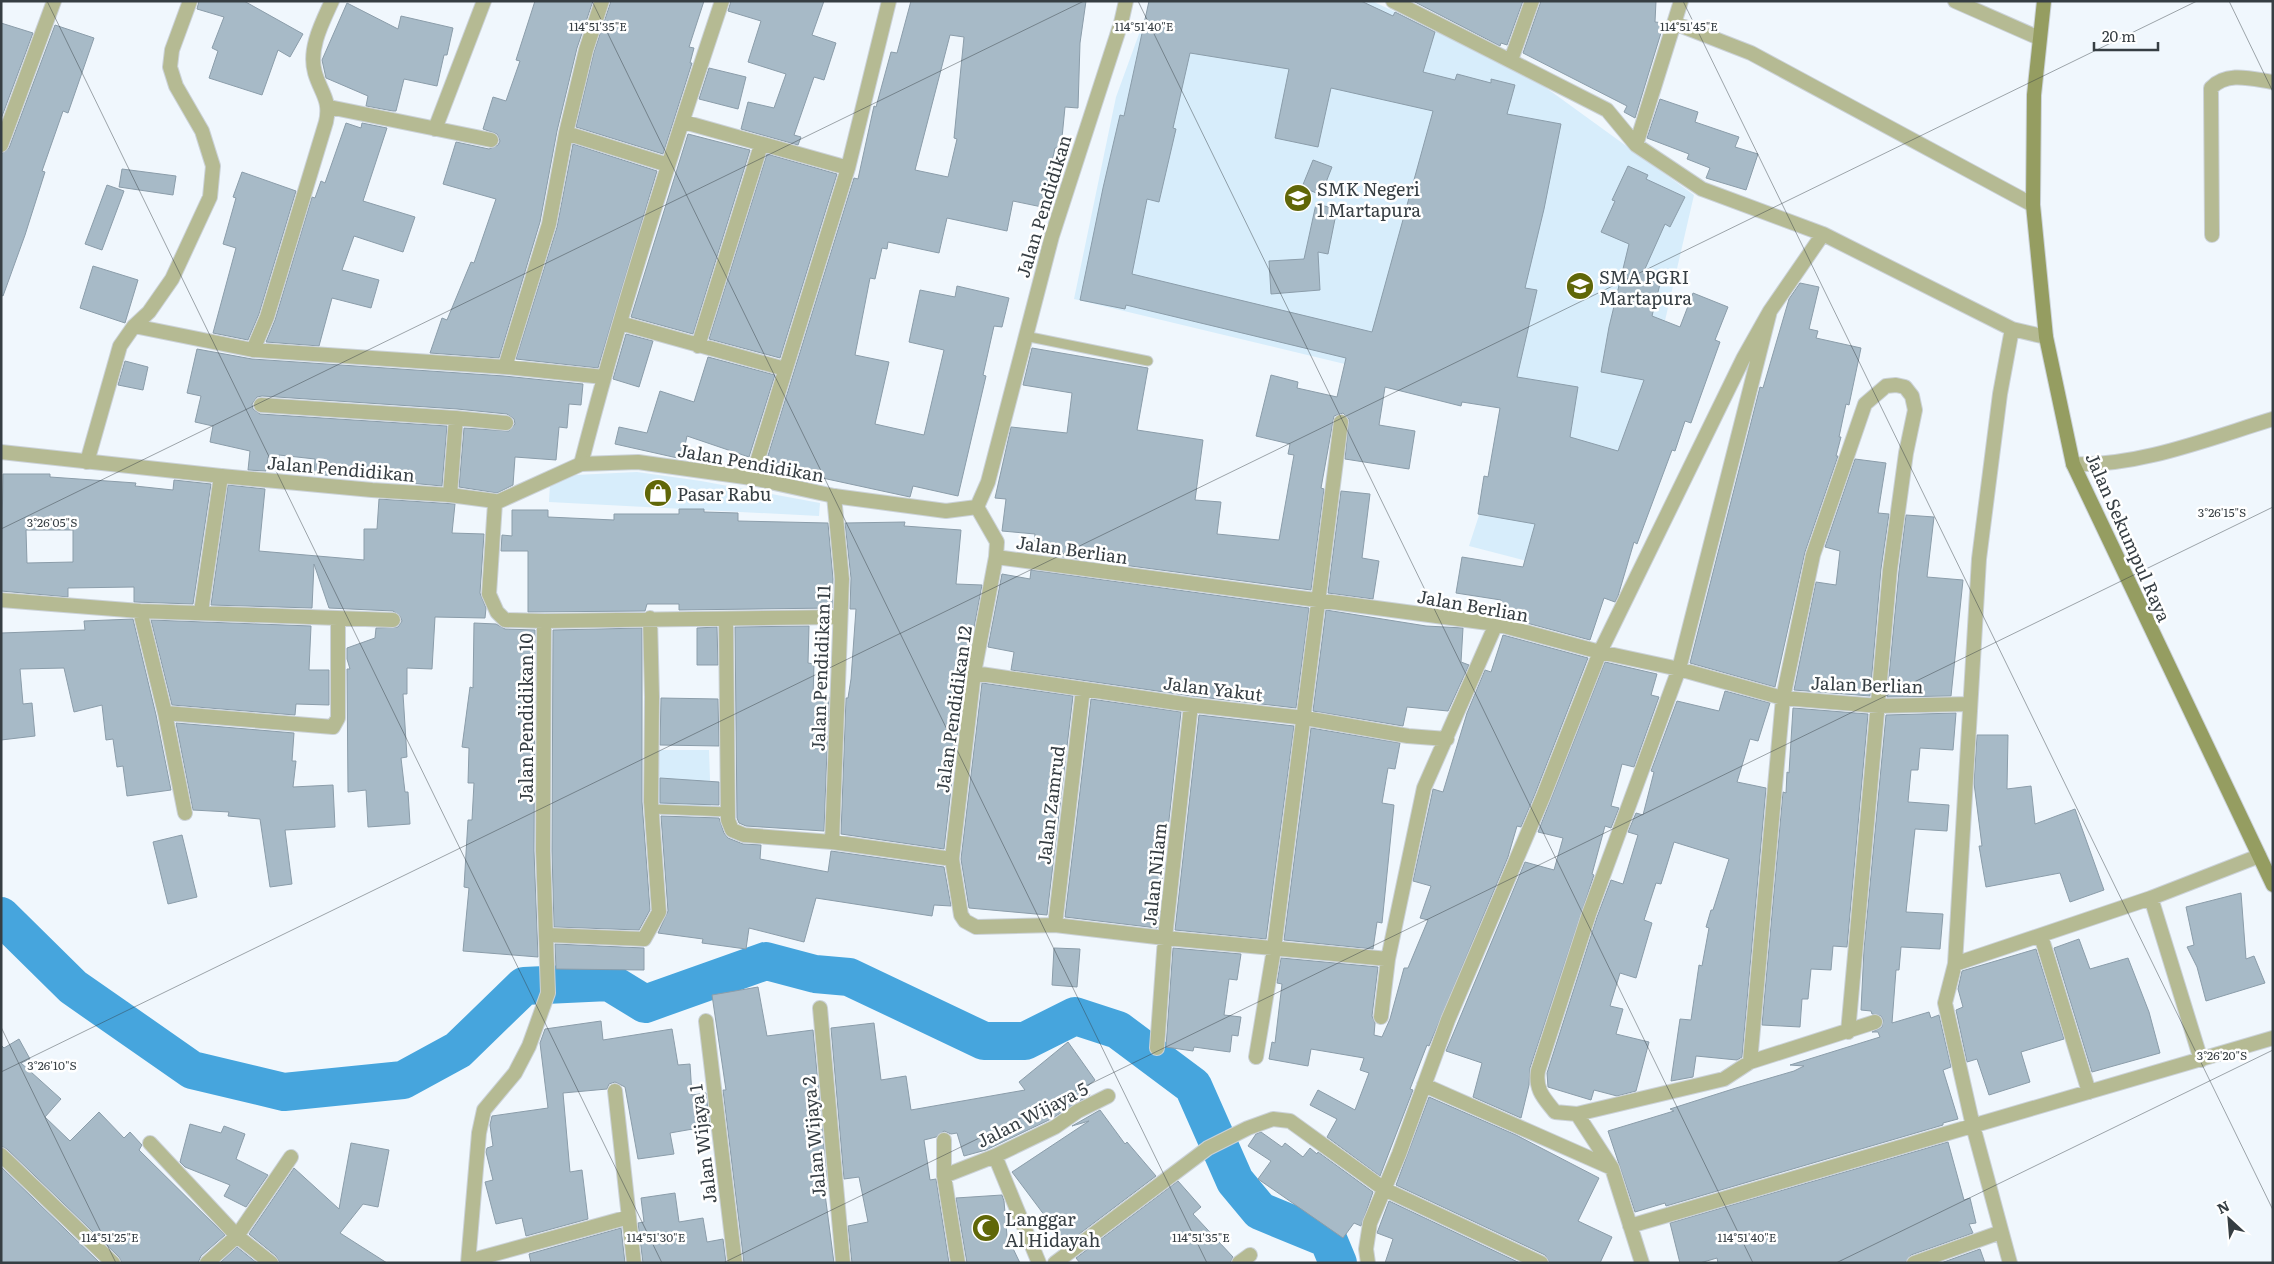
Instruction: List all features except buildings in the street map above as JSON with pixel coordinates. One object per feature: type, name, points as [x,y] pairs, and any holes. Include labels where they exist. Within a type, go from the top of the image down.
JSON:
[{"type":"main road","name":"Jalan Sekumpul Raya","points":[[2044,1],[2034,95],[2033,205],[2046,337],[2073,464],[2273,885]]},
{"type":"street","points":[[1,144],[54,1]]},
{"type":"street","points":[[87,462],[120,346],[134,326],[149,312],[172,279],[210,197],[213,166],[202,131],[176,86],[170,68],[172,50],[190,1]]},
{"type":"street","points":[[253,350],[268,317],[329,107],[314,71],[315,40],[332,1]]},
{"type":"street","points":[[435,129],[484,1]]},
{"type":"street","points":[[505,367],[550,224],[566,133],[586,50],[602,1]]},
{"type":"street","points":[[581,464],[604,377],[668,164],[684,122],[722,1]]},
{"type":"street","points":[[752,478],[848,168],[889,1]]},
{"type":"street","name":"Jalan Pendidikan","points":[[1,452],[221,476],[450,495],[495,501],[495,503],[581,464],[638,462],[752,478],[834,496],[946,511],[977,508],[988,482],[1052,236],[1121,23],[1126,1]]},
{"type":"street","points":[[1511,60],[1532,1]]},
{"type":"street","points":[[1636,145],[1681,1]]},
{"type":"street","points":[[1955,1],[2039,38]]},
{"type":"street","points":[[1396,2],[1607,110],[1636,145],[1702,189],[1823,234],[2012,329],[2046,337]]},
{"type":"street","points":[[1674,23],[1751,53],[2033,205]]},
{"type":"street","points":[[2212,235],[2211,88],[2218,81],[2228,77],[2273,82]]},
{"type":"street","points":[[329,107],[491,140]]},
{"type":"street","points":[[684,122],[848,168]]},
{"type":"street","points":[[566,133],[668,164]]},
{"type":"street","points":[[698,346],[761,145]]},
{"type":"street","points":[[1368,1263],[1366,1249],[1370,1223],[1448,1020],[1543,796],[1600,652],[1743,359],[1770,311],[1823,234]]},
{"type":"street","points":[[1770,311],[1679,668],[1589,914],[1538,1071],[1536,1083],[1540,1094],[1555,1112],[1577,1114],[1724,1079],[1750,1062],[1875,1022]]},
{"type":"street","points":[[620,323],[786,369]]},
{"type":"street","points":[[134,326],[253,350],[505,367],[604,377]]},
{"type":"street","points":[[2010,1263],[1973,1126],[1945,1003],[1955,964],[1979,559],[2000,394],[2012,329]]},
{"type":"street","points":[[1750,1062],[1783,698],[1813,555],[1865,404],[1886,386],[1896,385],[1905,387],[1912,396],[1915,410],[1906,453],[1890,570],[1848,1032]]},
{"type":"street","points":[[261,405],[506,423]]},
{"type":"street","points":[[450,495],[456,418]]},
{"type":"street","points":[[2073,464],[2098,465],[2125,460],[2273,419]]},
{"type":"street","points":[[1256,1057],[1274,949],[1342,422]]},
{"type":"street","points":[[201,612],[221,476]]},
{"type":"street","name":"Jalan Pendidikan 11","points":[[832,842],[842,579],[834,496]]},
{"type":"street","name":"Jalan Pendidikan 10","points":[[469,1262],[479,1133],[484,1110],[515,1073],[529,1046],[548,992],[543,851],[544,621],[505,620],[497,612],[489,594],[495,503]]},
{"type":"street","name":"Jalan Pendidikan 12","points":[[977,508],[997,542],[996,557],[974,673],[952,859],[960,915],[965,921],[976,928],[1055,925]]},
{"type":"street","name":"Jalan Berlian","points":[[996,557],[1496,624],[1600,652],[1679,668],[1783,698],[1879,706],[1970,704]]},
{"type":"street","points":[[1,600],[140,611],[393,620]]},
{"type":"street","points":[[140,611],[165,713],[185,813]]},
{"type":"street","points":[[544,621],[650,618],[840,617]]},
{"type":"street","points":[[547,935],[644,939],[658,912],[652,810],[650,618]]},
{"type":"street","points":[[165,713],[333,727],[338,718],[338,619]]},
{"type":"street","points":[[726,619],[728,812],[732,830],[744,835],[832,842],[952,859]]},
{"type":"street","points":[[1382,1017],[1388,959],[1424,788],[1496,624]]},
{"type":"street","name":"Jalan Yakut","points":[[974,673],[1191,705],[1305,718],[1408,736],[1447,739]]},
{"type":"street","name":"Jalan Zamrud","points":[[1055,925],[1083,689]]},
{"type":"street","name":"Jalan Nilam","points":[[1157,1048],[1165,938],[1191,705]]},
{"type":"street","points":[[1955,964],[2151,898],[2259,856]]},
{"type":"street","points":[[2151,898],[2201,1060]]},
{"type":"street","points":[[1055,925],[1165,938],[1388,959]]},
{"type":"street","points":[[2041,936],[2089,1092]]},
{"type":"street","name":"Jalan Wijaya 2","points":[[820,1008],[843,1263]]},
{"type":"street","name":"Jalan Wijaya 1","points":[[706,1021],[735,1263]]},
{"type":"street","points":[[1630,1226],[2273,1038]]},
{"type":"street","points":[[1424,1086],[1612,1168]]},
{"type":"street","points":[[615,1091],[634,1263]]},
{"type":"street","name":"Jalan Wijaya 5","points":[[944,1176],[995,1156],[1055,1127],[1078,1111],[1108,1096]]},
{"type":"street","points":[[1577,1114],[1612,1168],[1642,1263]]},
{"type":"street","points":[[1055,1263],[1208,1148],[1248,1128],[1273,1119],[1290,1121],[1384,1189],[1541,1263]]},
{"type":"street","points":[[944,1140],[944,1176],[958,1263]]},
{"type":"street","points":[[150,1143],[237,1236],[271,1263]]},
{"type":"street","points":[[1,1155],[113,1263]]},
{"type":"street","points":[[207,1263],[237,1236],[291,1156]]},
{"type":"street","points":[[995,1156],[1039,1263]]},
{"type":"street","points":[[469,1262],[629,1217]]},
{"type":"street","points":[[1914,1263],[2002,1232]]},
{"type":"lane","points":[[1025,336],[1148,362]]},
{"type":"lane","points":[[652,810],[728,812]]},
{"type":"shaded area","name":"SMK Negeri 1 Martapura","points":[[1151,1],[1372,1],[1527,74],[1694,195],[1652,377],[1578,574],[1469,546],[1515,405],[1074,299],[1116,97]]},
{"type":"shaded area","name":"Pasar Rabu","points":[[637,472],[701,481],[820,503],[819,516],[549,502],[550,484],[575,475]]},
{"type":"shaded area","points":[[659,750],[709,750],[711,809],[658,807]]},
{"type":"waterway","points":[[1,916],[73,987],[192,1070],[284,1092],[403,1080],[458,1050],[524,986],[609,982],[645,1004],[766,961],[815,974],[849,977],[984,1041],[1025,1041],[1075,1016],[1118,1030],[1193,1086],[1235,1181],[1260,1211],[1328,1239],[1338,1263]]},
{"type":"place","name":"SMK Negeri 1 Martapura","points":[[1298,198]]},
{"type":"place","name":"SMA PGRI Martapura","points":[[1580,286]]},
{"type":"place","name":"Pasar Rabu","points":[[658,493]]},
{"type":"place","name":"Langgar Al Hidayah","points":[[986,1228]]}]
